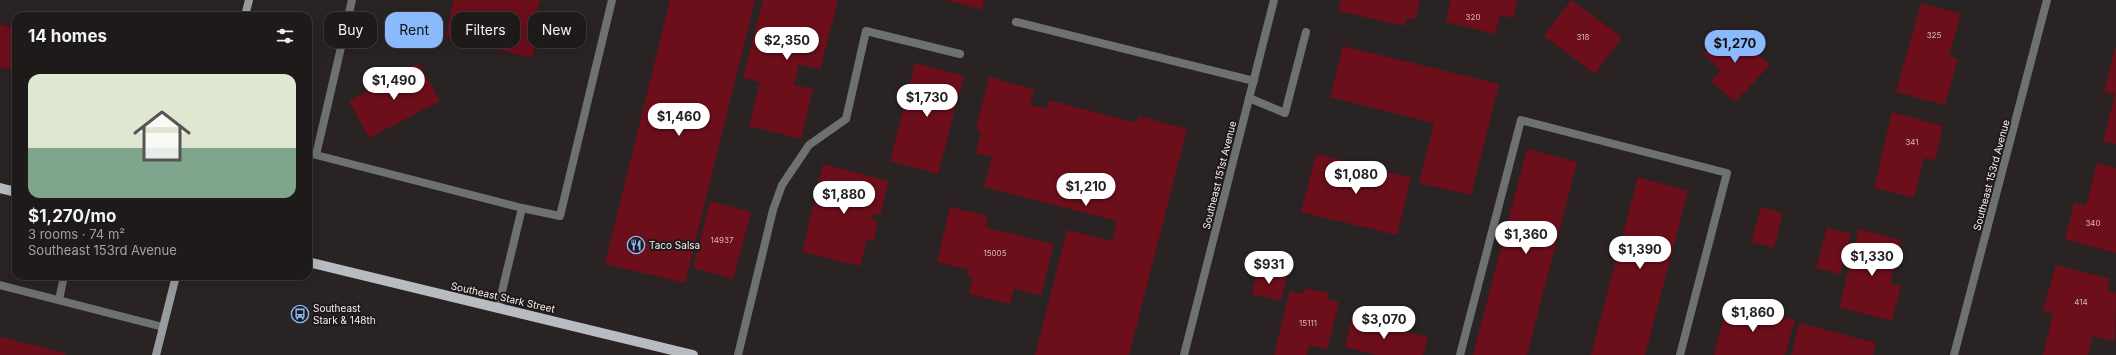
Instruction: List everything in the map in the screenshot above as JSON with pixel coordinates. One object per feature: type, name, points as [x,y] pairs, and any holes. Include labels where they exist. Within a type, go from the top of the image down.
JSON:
[{"type":"main road","points":[[246,12],[249,0]]},
{"type":"main road","points":[[0,188],[12,191]]},
{"type":"main road","name":"Southeast Stark Street","points":[[312,263],[693,355]]},
{"type":"main road","points":[[156,355],[175,280]]},
{"type":"street","points":[[352,0],[316,155],[522,208],[560,216],[612,0]]},
{"type":"street","name":"Southeast 151st Avenue","points":[[1184,355],[1274,0]]},
{"type":"street","name":"Southeast 153rd Avenue","points":[[1954,355],[2047,0]]},
{"type":"street","points":[[1016,22],[1254,81]]},
{"type":"street","points":[[738,355],[773,210],[782,185],[809,145],[846,119],[866,31],[960,54]]},
{"type":"street","points":[[1250,98],[1285,113],[1306,32]]},
{"type":"street","points":[[1460,355],[1521,120],[1727,173],[1680,355]]},
{"type":"street","points":[[498,308],[522,208]]},
{"type":"street","points":[[59,300],[63,280]]},
{"type":"street","points":[[0,285],[164,327]]},
{"type":"building","points":[[454,0],[540,0],[537,12],[528,12],[528,48],[535,48],[532,58],[492,48],[520,48],[520,12],[451,12]]},
{"type":"building","points":[[670,0],[755,0],[685,283],[605,264]]},
{"type":"building","points":[[763,0],[838,0],[820,70],[799,64],[794,85],[813,89],[801,139],[749,126],[760,82],[743,78]]},
{"type":"building","points":[[946,0],[984,0],[982,10]]},
{"type":"building","points":[[1341,0],[1420,0],[1415,20],[1406,18],[1405,26],[1338,11]]},
{"type":"building","points":[[1451,0],[1517,0],[1513,18],[1500,15],[1495,34],[1446,22]]},
{"type":"building","points":[[1571,0],[1622,37],[1595,74],[1544,36]]},
{"type":"building","points":[[1921,3],[1961,14],[1949,56],[1958,59],[1945,105],[1896,92]]},
{"type":"building","points":[[451,12],[451,38],[445,36]]},
{"type":"building","points":[[0,24],[12,27],[12,70],[0,67]]},
{"type":"building","points":[[1728,27],[1770,65],[1735,102],[1711,81],[1721,70],[1703,54]]},
{"type":"building","points":[[1343,46],[1499,84],[1471,195],[1419,183],[1434,123],[1330,97]]},
{"type":"building","points":[[2115,48],[2116,144],[2103,141],[2115,94],[2104,92]]},
{"type":"building","points":[[419,63],[440,101],[369,138],[349,101]]},
{"type":"building","points":[[915,63],[964,76],[938,174],[890,161]]},
{"type":"building","points":[[989,77],[1034,89],[1030,105],[1047,109],[1049,100],[1137,123],[1138,116],[1187,129],[1129,355],[1035,355],[1067,230],[1112,241],[1117,221],[984,187],[992,157],[976,153],[981,131],[976,129]]},
{"type":"building","points":[[1892,112],[1943,126],[1935,160],[1924,158],[1914,198],[1874,188]]},
{"type":"building","points":[[1527,149],[1577,162],[1527,355],[1473,355]]},
{"type":"building","points":[[1316,154],[1411,178],[1397,235],[1301,212]]},
{"type":"building","points":[[2097,163],[2116,168],[2116,253],[2065,239],[2074,203],[2086,206]]},
{"type":"building","points":[[823,164],[889,181],[880,215],[874,213],[872,220],[878,222],[874,241],[867,239],[860,266],[802,252]]},
{"type":"building","points":[[1638,177],[1688,191],[1645,355],[1591,355]]},
{"type":"building","points":[[710,201],[751,212],[733,279],[693,268]]},
{"type":"building","points":[[950,207],[988,216],[985,227],[1054,244],[1041,295],[1014,289],[1010,304],[969,294],[973,277],[967,276],[969,270],[937,262]]},
{"type":"building","points":[[1761,207],[1783,213],[1774,248],[1751,242]]},
{"type":"building","points":[[1827,228],[1851,234],[1840,274],[1816,268]]},
{"type":"building","points":[[1859,229],[1901,240],[1890,283],[1901,286],[1892,321],[1839,307]]},
{"type":"building","points":[[2056,265],[2110,279],[2107,290],[2116,293],[2115,342],[2093,336],[2088,355],[2043,355],[2053,314],[2043,311]]},
{"type":"building","points":[[1258,268],[1287,276],[1281,301],[1252,294]]},
{"type":"building","points":[[1305,288],[1329,293],[1328,299],[1339,302],[1327,350],[1310,345],[1307,355],[1274,355],[1290,291],[1303,294]]},
{"type":"building","points":[[1728,302],[1795,320],[1785,355],[1714,355]]},
{"type":"building","points":[[1352,318],[1428,337],[1423,355],[1377,355],[1345,347]]},
{"type":"building","points":[[1799,323],[1876,343],[1873,355],[1791,355]]},
{"type":"building","points":[[0,337],[65,353],[65,355],[0,355]]},
{"type":"place","name":"Taco Salsa","points":[[636,245]]},
{"type":"place","name":"Southeast Stark & 148th","points":[[300,314]]}]
